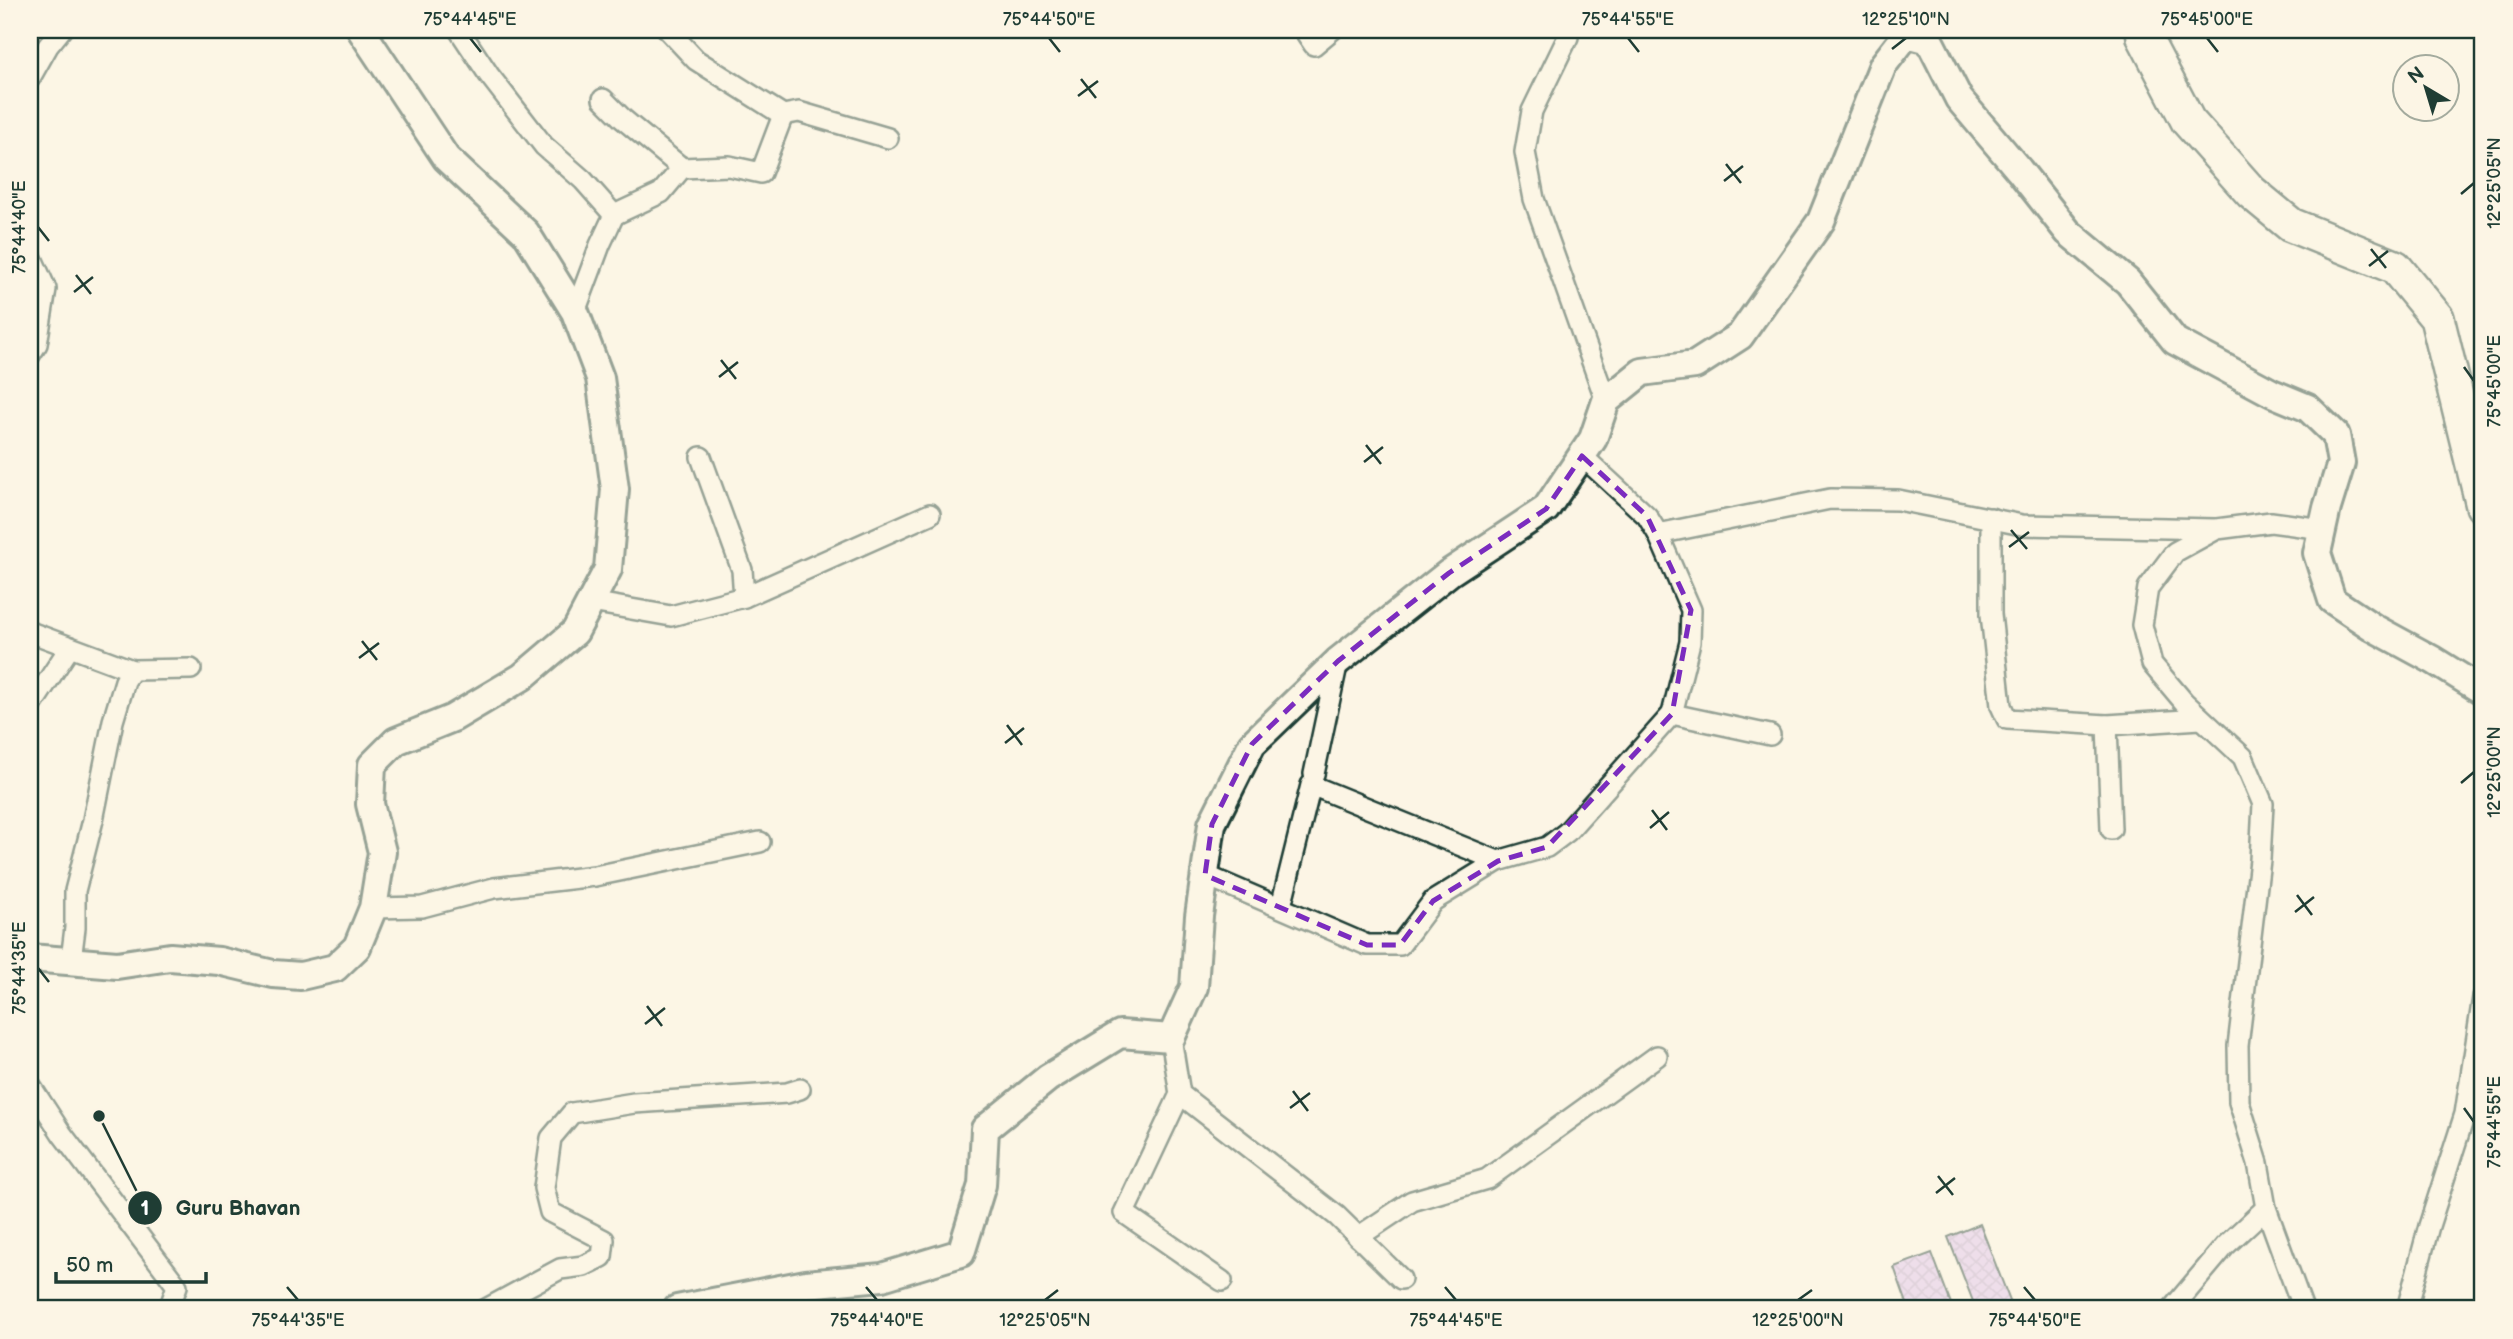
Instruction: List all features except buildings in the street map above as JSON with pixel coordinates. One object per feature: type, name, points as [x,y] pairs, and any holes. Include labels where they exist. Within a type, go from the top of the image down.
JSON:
[{"type":"highway","points":[[2143,30],[2144,37],[2188,121],[2251,192],[2291,225],[2395,267],[2437,318],[2483,506]]},
{"type":"street","points":[[30,78],[35,62],[61,30]]},
{"type":"street","points":[[30,958],[117,965],[170,957],[219,961],[273,974],[301,976],[335,968],[357,947],[373,908],[382,852],[370,804],[372,765],[397,741],[453,718],[522,677],[575,632],[608,569],[615,489],[600,378],[575,312],[526,233],[446,158],[361,30]]},
{"type":"street","points":[[459,30],[488,75],[544,146],[583,180],[614,215]]},
{"type":"street","points":[[668,30],[696,60],[783,115],[799,112],[888,138]]},
{"type":"street","points":[[1304,30],[1314,45],[1332,30]]},
{"type":"street","points":[[1567,30],[1568,37],[1532,111],[1525,152],[1534,199],[1606,401]]},
{"type":"street","points":[[1222,1281],[1124,1213],[1180,1094],[1171,1038],[1194,987],[1199,916],[1212,824],[1252,744],[1338,662],[1450,573],[1546,509],[1593,439],[1606,401],[1642,372],[1695,365],[1740,336],[1821,221],[1883,65],[1906,34],[1929,40],[1959,99],[2068,232],[2128,282],[2175,341],[2272,393],[2308,408],[2336,435],[2341,463],[2317,553],[2332,600],[2374,628],[2483,691]]},
{"type":"street","points":[[603,99],[682,168],[729,166],[761,173],[783,115]]},
{"type":"street","points":[[575,312],[614,215],[661,193],[682,168]]},
{"type":"street","points":[[30,254],[46,289],[37,344],[30,355]]},
{"type":"street","points":[[1205,875],[1281,906],[1367,946],[1400,945],[1433,901],[1498,861],[1547,847],[1567,832],[1672,714],[1690,642],[1691,610],[1658,534],[1647,516],[1582,456]]},
{"type":"street","points":[[701,457],[742,570],[744,597]]},
{"type":"street","points":[[1658,534],[1830,499],[1898,500],[2022,525],[2217,529],[2272,522],[2322,529]]},
{"type":"street","points":[[591,602],[671,616],[744,597],[930,514]]},
{"type":"street","points":[[1991,518],[1991,614],[2001,706],[2007,719],[2107,725],[2201,719]]},
{"type":"street","points":[[2217,529],[2175,552],[2148,588],[2142,625],[2152,664],[2184,702],[2243,757],[2263,804],[2260,860],[2238,1057],[2239,1102],[2258,1163],[2266,1208],[2302,1309]]},
{"type":"street","points":[[30,632],[132,670],[191,669]]},
{"type":"street","points":[[30,708],[70,647]]},
{"type":"street","points":[[1314,774],[1338,662]]},
{"type":"street","points":[[71,960],[75,928],[75,891],[113,721],[125,681],[132,670]]},
{"type":"street","points":[[1672,714],[1770,735]]},
{"type":"street","points":[[2107,725],[2110,829]]},
{"type":"street","points":[[1281,906],[1311,785],[1498,861]]},
{"type":"street","points":[[373,908],[422,907],[494,887],[595,876],[760,842]]},
{"type":"street","points":[[2407,1309],[2429,1226],[2465,1114],[2483,998]]},
{"type":"street","points":[[677,1309],[806,1284],[882,1277],[961,1253],[982,1185],[985,1129],[1048,1078],[1120,1034],[1171,1038]]},
{"type":"street","points":[[1358,1237],[1412,1201],[1487,1179],[1657,1056]]},
{"type":"street","points":[[30,1085],[71,1145],[177,1286],[169,1309]]},
{"type":"street","points":[[486,1309],[561,1269],[584,1266],[602,1257],[604,1240],[550,1212],[544,1188],[551,1138],[572,1113],[634,1104],[787,1093],[800,1089]]},
{"type":"street","points":[[1180,1094],[1337,1216],[1401,1279]]},
{"type":"street","points":[[2172,1309],[2225,1246],[2266,1208]]},
{"type":"highlighted area","points":[[1582,456],[1647,516],[1691,610],[1672,714],[1547,847],[1498,861],[1433,901],[1400,945],[1367,945],[1205,875],[1212,824],[1252,744],[1338,661],[1449,573],[1546,509]]},
{"type":"place","name":"Guru Bhavan","points":[[99,1116]]}]
